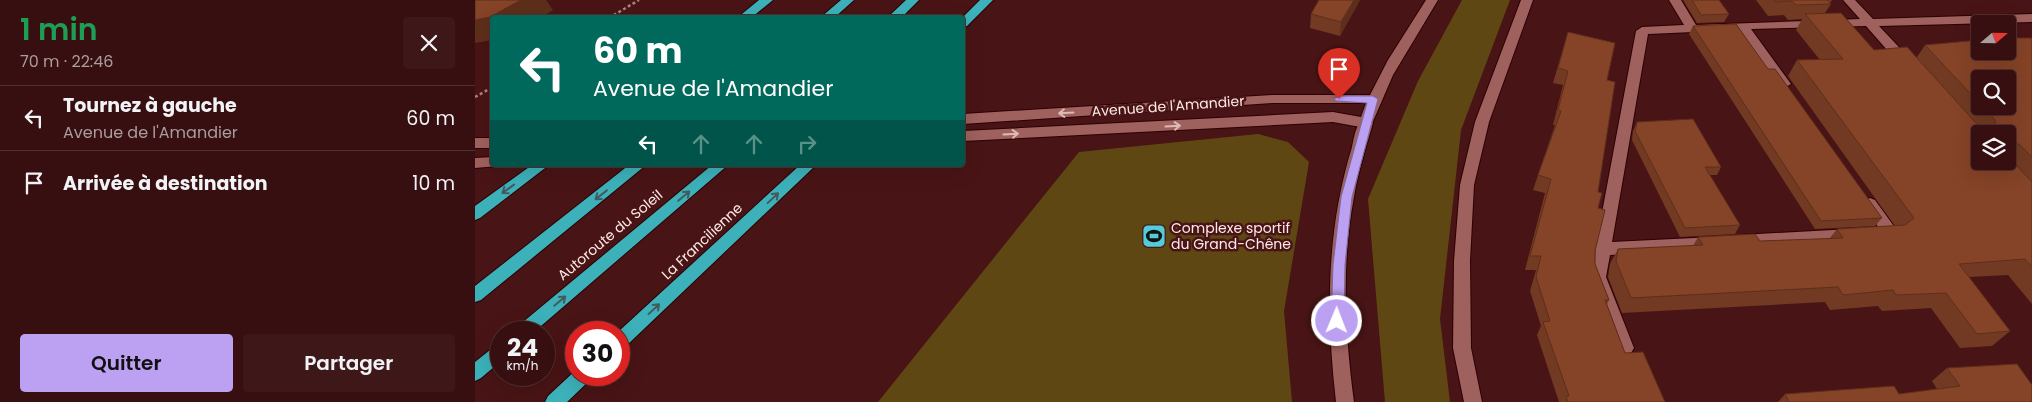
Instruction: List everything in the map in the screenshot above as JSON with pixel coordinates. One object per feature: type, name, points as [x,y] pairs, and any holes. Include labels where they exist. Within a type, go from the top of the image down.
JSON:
[{"type":"highway","points":[[747,15],[767,0]]},
{"type":"highway","points":[[830,15],[848,0]]},
{"type":"highway","points":[[896,15],[913,0]]},
{"type":"highway","points":[[965,21],[987,0]]},
{"type":"highway","points":[[475,214],[539,167]]},
{"type":"highway","points":[[475,296],[636,167]]},
{"type":"highway","name":"Autoroute du Soleil","points":[[536,321],[719,167]]},
{"type":"highway","name":"La Francilienne","points":[[630,332],[807,167]]},
{"type":"highway","points":[[475,373],[490,360]]},
{"type":"highway","points":[[554,402],[571,386]]},
{"type":"street","points":[[1345,402],[1337,339],[1339,265],[1346,197],[1373,99],[1432,0]]},
{"type":"street","points":[[1473,402],[1462,348],[1462,261],[1467,185],[1482,122],[1527,0]]},
{"type":"street","points":[[1675,0],[1693,29]]},
{"type":"street","points":[[1849,0],[1915,73]]},
{"type":"street","points":[[1625,348],[1598,277],[1642,31],[1742,26],[2032,18]]},
{"type":"street","points":[[1742,26],[1794,98]]},
{"type":"street","name":"Avenue de l'Amandier","points":[[965,119],[1272,99],[1373,99]]},
{"type":"street","name":"Avenue de l'Amandier","points":[[965,136],[1333,118],[1366,123]]},
{"type":"street","points":[[475,143],[490,143]]},
{"type":"street","points":[[1603,249],[1891,233],[1862,193]]},
{"type":"path","points":[[614,15],[639,0]]},
{"type":"path","points":[[475,97],[490,89]]},
{"type":"shaded area","points":[[1462,0],[1510,0],[1461,130],[1440,319],[1450,402],[1385,402],[1368,199],[1418,81]]},
{"type":"shaded area","name":"Complexe sportif du Grand-Chêne","points":[[1258,134],[1288,142],[1309,162],[1284,311],[1292,402],[878,402],[1079,152]]},
{"type":"building","points":[[475,0],[521,0],[494,15],[490,15],[490,17],[475,20]]},
{"type":"building","points":[[1319,0],[1354,0],[1341,22],[1311,14]]},
{"type":"building","points":[[1692,0],[1719,0],[1729,14],[1701,15]]},
{"type":"building","points":[[1774,0],[1827,0],[1831,4],[1796,5],[1792,1],[1775,2]]},
{"type":"building","points":[[1841,13],[1874,50],[1907,47],[1978,125],[1971,125],[1971,170],[2016,170],[2016,165],[2032,182],[2032,267],[2025,259],[1959,264],[2010,331],[1977,334],[1946,293],[1896,295],[1893,290],[1843,295],[1838,287],[1631,298],[1616,261],[1618,249],[1703,245],[1698,237],[1755,234],[1760,241],[1843,238],[1837,229],[1905,225],[1914,218],[1797,60],[1843,59],[1805,14]]},
{"type":"building","points":[[1736,24],[1768,69],[1775,69],[1882,218],[1821,221],[1693,26]]},
{"type":"building","points":[[1568,32],[1615,43],[1607,80],[1615,82],[1598,192],[1602,193],[1598,208],[1605,210],[1595,251],[1595,264],[1609,300],[1605,300],[1625,353],[1643,352],[1665,402],[1568,402],[1566,396],[1569,396],[1543,322],[1550,321],[1536,277],[1541,256],[1530,256],[1551,179],[1538,175],[1561,111],[1558,110],[1568,71],[1558,68]]},
{"type":"building","points":[[2016,38],[2032,38],[2032,157],[2019,144],[2016,144],[2016,125],[1995,125],[1995,120],[1991,115],[2016,115],[2016,70],[1971,70],[1971,94],[1925,45],[1971,41],[1971,60],[2016,60]]},
{"type":"building","points":[[1693,119],[1721,167],[1705,167],[1740,225],[1685,228],[1635,131],[1637,122]]},
{"type":"building","points":[[2017,364],[2032,385],[2032,402],[1789,402],[1785,394],[1894,386],[1899,394],[1960,386],[1947,368]]},
{"type":"place","name":"Complexe sportif du Grand-Chêne","points":[[1154,236]]},
{"type":"route","points":[[1337,321],[1339,265],[1346,197],[1373,99],[1339,99]]}]
